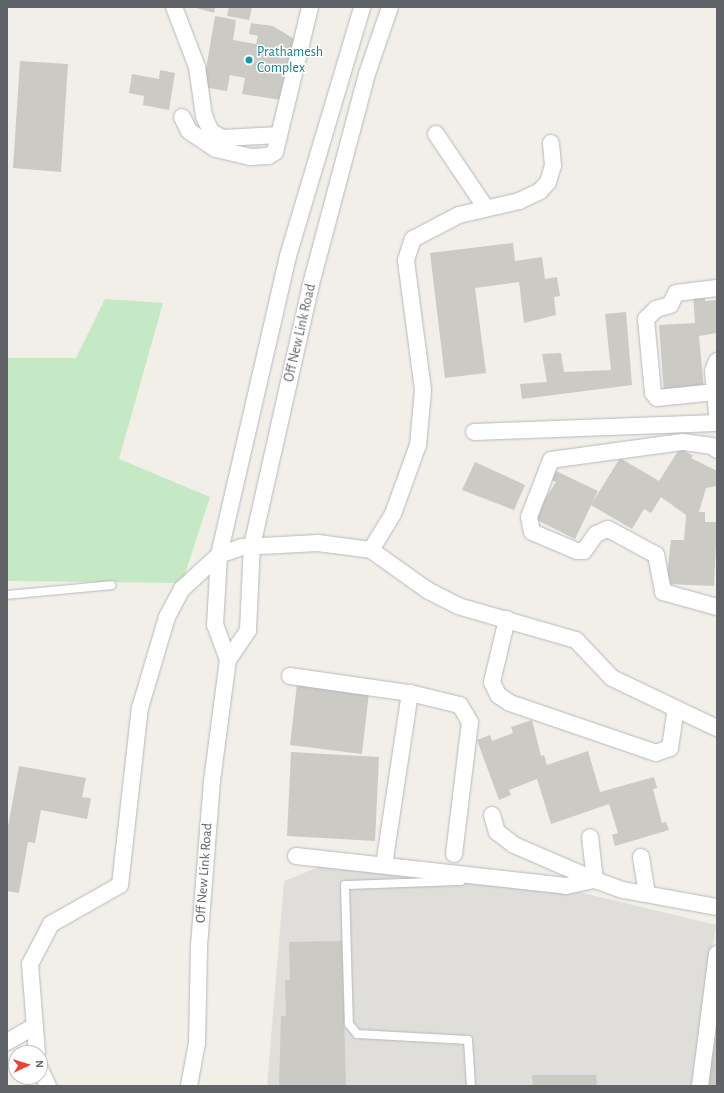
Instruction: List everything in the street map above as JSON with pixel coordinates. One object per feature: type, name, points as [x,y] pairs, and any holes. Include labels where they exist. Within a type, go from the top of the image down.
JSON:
[{"type":"street","points":[[174,7],[197,68],[204,116],[211,132],[223,138],[279,135]]},
{"type":"street","points":[[182,117],[189,131],[200,140],[232,154],[268,156],[275,152],[310,7]]},
{"type":"street","name":"Off New Link Road","points":[[228,660],[215,625],[219,555],[288,256],[362,7]]},
{"type":"street","name":"Off New Link Road","points":[[189,1086],[197,1043],[199,946],[211,789],[228,660],[248,630],[252,546],[310,288],[367,74],[390,7]]},
{"type":"street","points":[[436,134],[486,208]]},
{"type":"street","points":[[371,550],[393,514],[418,445],[423,390],[406,260],[413,239],[459,215],[519,201],[548,182],[553,166],[551,143]]},
{"type":"street","points":[[715,392],[657,398],[653,393],[646,319],[656,309],[670,305],[676,293],[717,288]]},
{"type":"street","points":[[717,361],[713,370],[717,413]]},
{"type":"street","points":[[474,432],[717,423]]},
{"type":"street","points":[[650,425],[651,446]]},
{"type":"street","points":[[717,450],[712,446],[682,442],[551,460],[529,517],[529,525],[532,532],[577,551],[584,551],[596,534],[608,530],[656,555],[663,592],[717,607]]},
{"type":"street","points":[[36,1045],[30,964],[51,924],[120,885],[140,708],[167,618],[182,589],[219,555],[252,546],[318,543],[371,550],[427,590],[458,606],[576,640],[612,678],[717,728]]},
{"type":"street","points":[[507,619],[492,682],[498,696],[510,703],[656,753],[665,753],[670,748],[676,708]]},
{"type":"street","points":[[290,676],[410,693],[452,701],[468,714],[454,854]]},
{"type":"street","points":[[384,865],[410,693]]},
{"type":"street","points":[[492,815],[497,832],[514,845],[595,880],[647,894],[717,907]]},
{"type":"street","points":[[590,837],[595,880]]},
{"type":"street","points":[[296,856],[384,865],[554,886],[595,880]]},
{"type":"street","points":[[641,856],[647,894]]},
{"type":"street","points":[[700,1086],[712,1034],[717,954]]},
{"type":"street","points":[[7,1042],[35,1026]]},
{"type":"lane","points":[[7,595],[112,585]]},
{"type":"lane","points":[[465,881],[348,884],[343,893],[351,1029],[357,1034],[468,1040],[471,1086]]},
{"type":"shaded area","points":[[334,861],[495,872],[716,925],[691,1086],[267,1086],[284,881]]},
{"type":"green space","points":[[105,299],[163,303],[119,459],[210,497],[182,583],[7,581],[7,358],[76,358]]},
{"type":"building","points":[[193,7],[215,7],[214,13]]},
{"type":"building","points":[[229,7],[252,7],[249,20],[227,16]]},
{"type":"building","name":"Prathamesh Complex","points":[[215,16],[236,20],[233,40],[256,44],[258,36],[249,34],[251,23],[273,26],[296,40],[281,100],[242,94],[245,78],[230,75],[227,91],[203,87]]},
{"type":"building","points":[[20,61],[68,64],[61,172],[13,168]]},
{"type":"building","points":[[160,70],[175,73],[169,110],[143,105],[144,96],[129,93],[132,74],[159,79]]},
{"type":"building","points":[[513,243],[515,261],[542,257],[545,279],[557,277],[560,296],[554,297],[556,315],[524,323],[519,282],[475,288],[486,373],[445,378],[430,253]]},
{"type":"building","points":[[693,294],[705,294],[705,301],[717,300],[717,333],[699,336],[704,390],[664,393],[659,325],[695,323]]},
{"type":"building","points":[[626,312],[632,385],[522,399],[520,384],[547,382],[542,354],[561,353],[564,372],[611,370],[605,314]]},
{"type":"building","points":[[680,448],[693,456],[691,458],[717,471],[717,486],[706,488],[699,512],[705,512],[705,522],[717,522],[714,586],[666,584],[671,540],[684,540],[686,515],[661,497],[651,513],[644,509],[632,529],[591,505],[620,458],[659,481]]},
{"type":"building","points":[[475,462],[525,485],[514,510],[462,490]]},
{"type":"building","points":[[556,471],[598,491],[575,539],[533,518],[556,482],[551,480]]},
{"type":"building","points":[[297,684],[369,692],[362,754],[290,745]]},
{"type":"building","points":[[532,720],[541,756],[544,755],[547,765],[588,751],[600,792],[654,777],[657,788],[653,789],[662,823],[666,822],[669,830],[615,846],[612,835],[618,833],[609,804],[551,824],[537,779],[509,790],[511,795],[499,800],[477,740],[490,735],[492,741],[513,733],[511,727]]},
{"type":"building","points":[[291,752],[379,757],[375,841],[287,836]]},
{"type":"building","points":[[19,766],[86,778],[82,797],[91,798],[87,819],[41,810],[35,843],[28,842],[19,893],[7,891],[7,832]]},
{"type":"building","points":[[342,941],[346,1086],[279,1086],[281,1016],[286,1016],[285,980],[290,980],[289,942]]},
{"type":"building","points":[[710,1039],[717,1039],[717,1086],[709,1086]]},
{"type":"building","points":[[532,1075],[596,1075],[597,1086],[533,1086]]},
{"type":"place","name":"Prathamesh Complex","points":[[249,60]]}]
